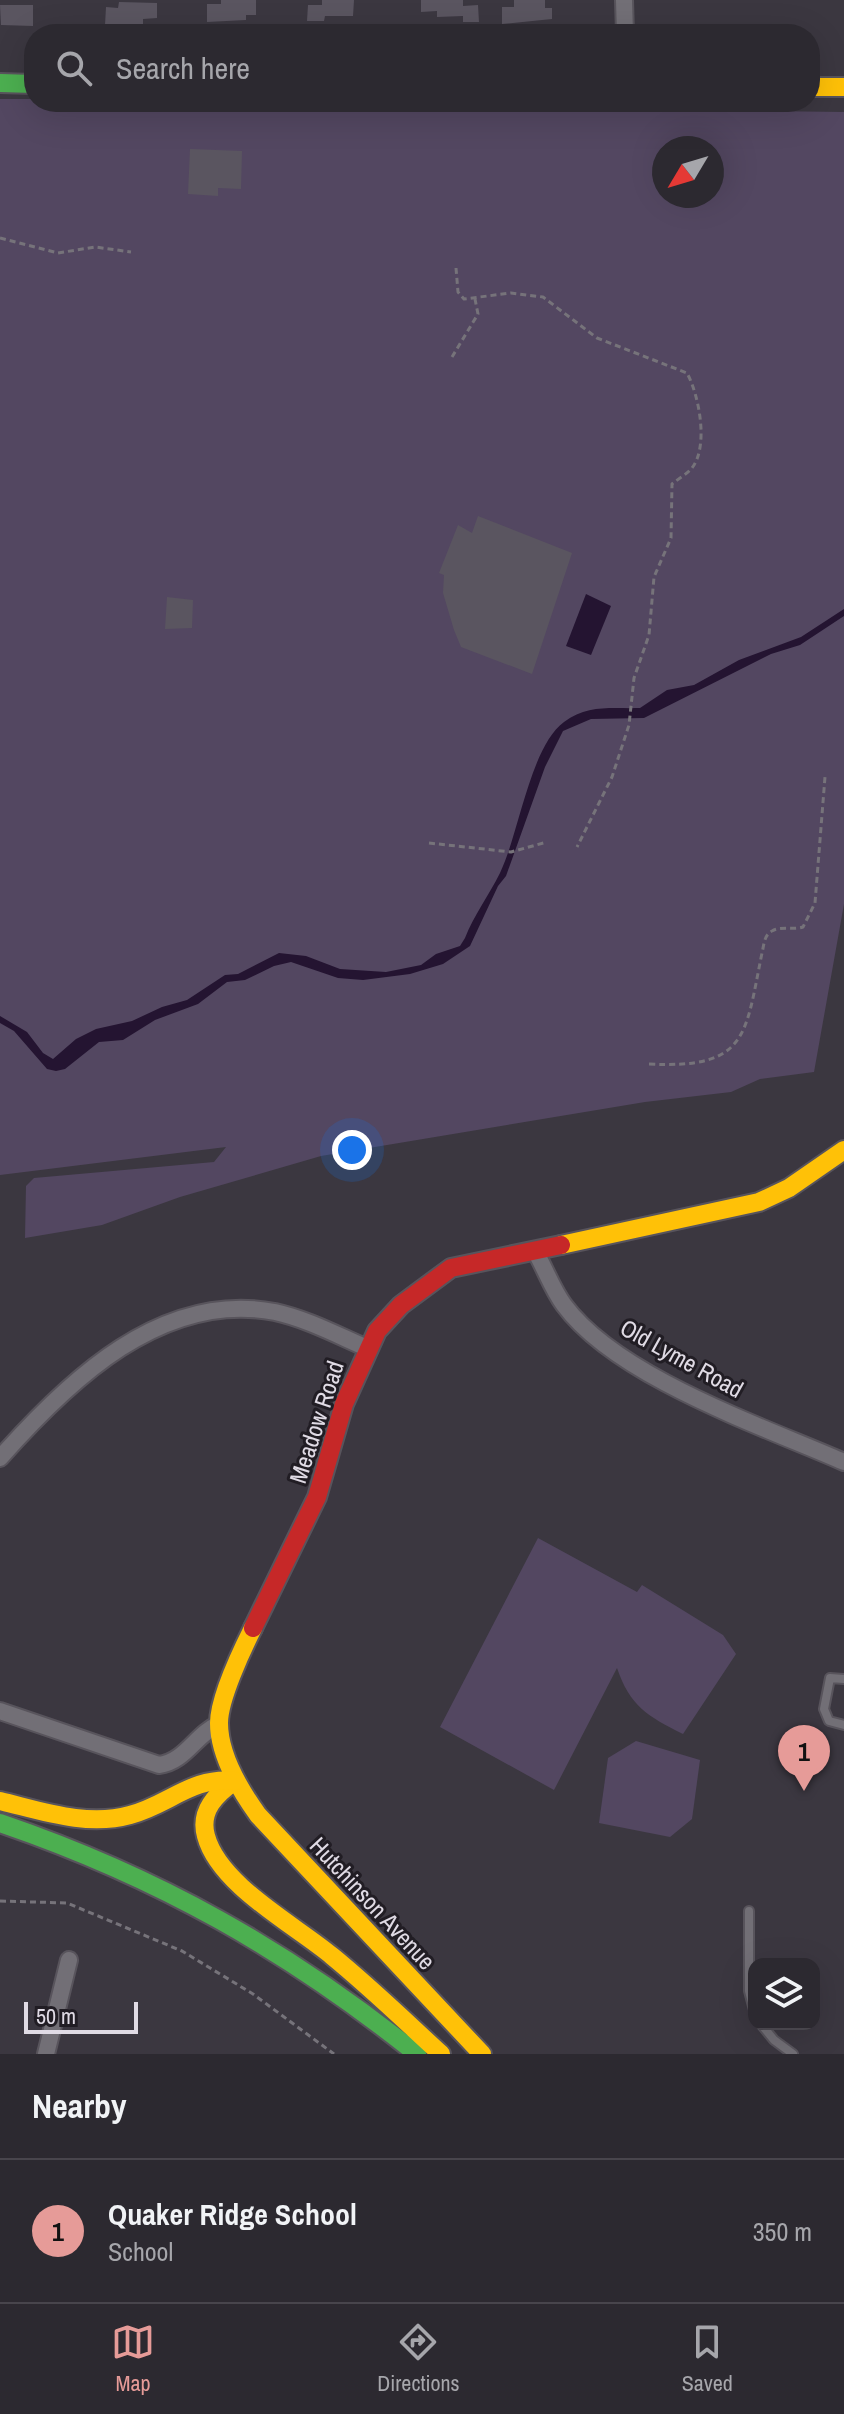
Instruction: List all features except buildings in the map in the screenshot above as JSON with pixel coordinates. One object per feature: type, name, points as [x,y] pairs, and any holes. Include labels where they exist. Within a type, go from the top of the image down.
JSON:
[{"type":"main road","points":[[0,83],[24,84]]},
{"type":"main road","points":[[820,87],[844,87]]},
{"type":"main road","name":"Meadow Road","points":[[219,1724],[238,1660],[317,1497],[344,1404],[367,1348],[401,1305],[451,1268],[759,1202],[789,1188],[844,1150]]},
{"type":"main road","points":[[219,1724],[235,1781]]},
{"type":"main road","points":[[0,1801],[67,1816],[113,1818],[157,1805],[200,1779],[217,1777],[235,1781]]},
{"type":"main road","points":[[235,1781],[213,1798],[204,1813],[209,1844],[223,1867],[336,1959],[441,2054]]},
{"type":"main road","name":"Hutchinson Avenue","points":[[235,1781],[258,1815],[482,2054]]},
{"type":"main road","points":[[0,1823],[99,1858],[204,1907],[298,1963],[417,2054]]},
{"type":"main road","points":[[0,1843],[92,1875],[204,1928],[287,1978],[387,2054]]},
{"type":"street","points":[[624,0],[625,24]]},
{"type":"street","name":"Old Lyme Road","points":[[535,1251],[564,1305],[618,1355],[735,1415],[844,1462]]},
{"type":"street","points":[[0,1458],[72,1381],[128,1345],[199,1312],[246,1309],[275,1312],[367,1348]]},
{"type":"street","points":[[0,1711],[136,1761],[159,1765],[176,1760],[205,1732],[219,1724]]},
{"type":"street","points":[[46,2054],[69,1960]]},
{"type":"lane","points":[[844,1679],[830,1678],[824,1709],[829,1721],[844,1725]]},
{"type":"lane","points":[[749,1911],[749,1958]]},
{"type":"lane","points":[[766,2030],[793,2054]]},
{"type":"path","points":[[0,238],[58,253],[95,247],[131,252]]},
{"type":"path","points":[[456,268],[458,292],[464,299],[511,293],[543,297],[597,338],[687,373],[700,407],[700,445],[692,468],[672,484],[671,538],[654,577],[649,635],[634,678],[629,720],[612,777],[577,847]]},
{"type":"path","points":[[452,357],[478,314],[475,299]]},
{"type":"path","points":[[649,1064],[687,1065],[718,1059],[738,1041],[752,1007],[765,938],[777,929],[803,927],[815,903],[825,777]]},
{"type":"path","points":[[429,843],[503,852],[547,842]]},
{"type":"path","points":[[0,1901],[67,1903],[182,1951],[253,1994],[334,2054]]},
{"type":"shaded area","points":[[0,99],[24,99],[24,112],[844,112],[844,904],[814,1072],[760,1079],[731,1092],[645,1102],[321,1156],[180,1197],[102,1225],[25,1238],[26,1186],[34,1178],[214,1162],[226,1147],[0,1175]]},
{"type":"shaded area","points":[[586,594],[611,606],[591,655],[566,646]]},
{"type":"shaded area","points":[[844,609],[844,616],[800,645],[771,654],[644,718],[591,719],[563,731],[545,767],[506,876],[498,886],[470,946],[443,964],[410,974],[363,980],[338,978],[291,962],[274,966],[245,980],[227,982],[198,1004],[155,1020],[123,1040],[99,1042],[65,1069],[56,1071],[47,1069],[14,1031],[0,1023],[0,1016],[27,1032],[43,1053],[53,1059],[76,1039],[96,1029],[132,1021],[187,1000],[225,975],[238,974],[279,953],[306,956],[340,969],[386,972],[421,965],[436,954],[460,946],[500,873],[542,751],[564,722],[591,710],[640,708],[667,690],[694,685],[739,660],[801,637]]},
{"type":"shaded area","points":[[538,1538],[637,1592],[642,1585],[723,1635],[736,1654],[683,1734],[659,1721],[634,1701],[617,1668],[554,1790],[440,1727]]},
{"type":"shaded area","points":[[636,1741],[700,1760],[692,1819],[670,1837],[599,1823],[608,1758]]},
{"type":"traffic: fast","points":[[0,83],[24,84]]},
{"type":"traffic: fast","points":[[0,1823],[114,1867],[219,1920],[319,1982],[417,2054]]},
{"type":"traffic: slow","points":[[820,87],[844,87]]},
{"type":"traffic: slow","points":[[561,1245],[759,1202],[789,1188],[844,1150]]},
{"type":"traffic: slow","points":[[253,1628],[227,1688],[219,1723],[223,1748],[238,1784],[258,1815],[482,2054]]},
{"type":"traffic: slow","points":[[235,1781],[211,1804],[204,1827],[214,1854],[226,1871],[260,1903],[346,1968],[441,2054]]},
{"type":"traffic: slow","points":[[0,1801],[65,1816],[114,1818],[144,1810],[206,1783],[235,1781]]},
{"type":"traffic: jam","points":[[253,1628],[317,1497],[344,1404],[377,1331],[401,1305],[451,1268],[561,1245]]},
{"type":"place","name":"Quaker Ridge School","points":[[804,1791]]}]
